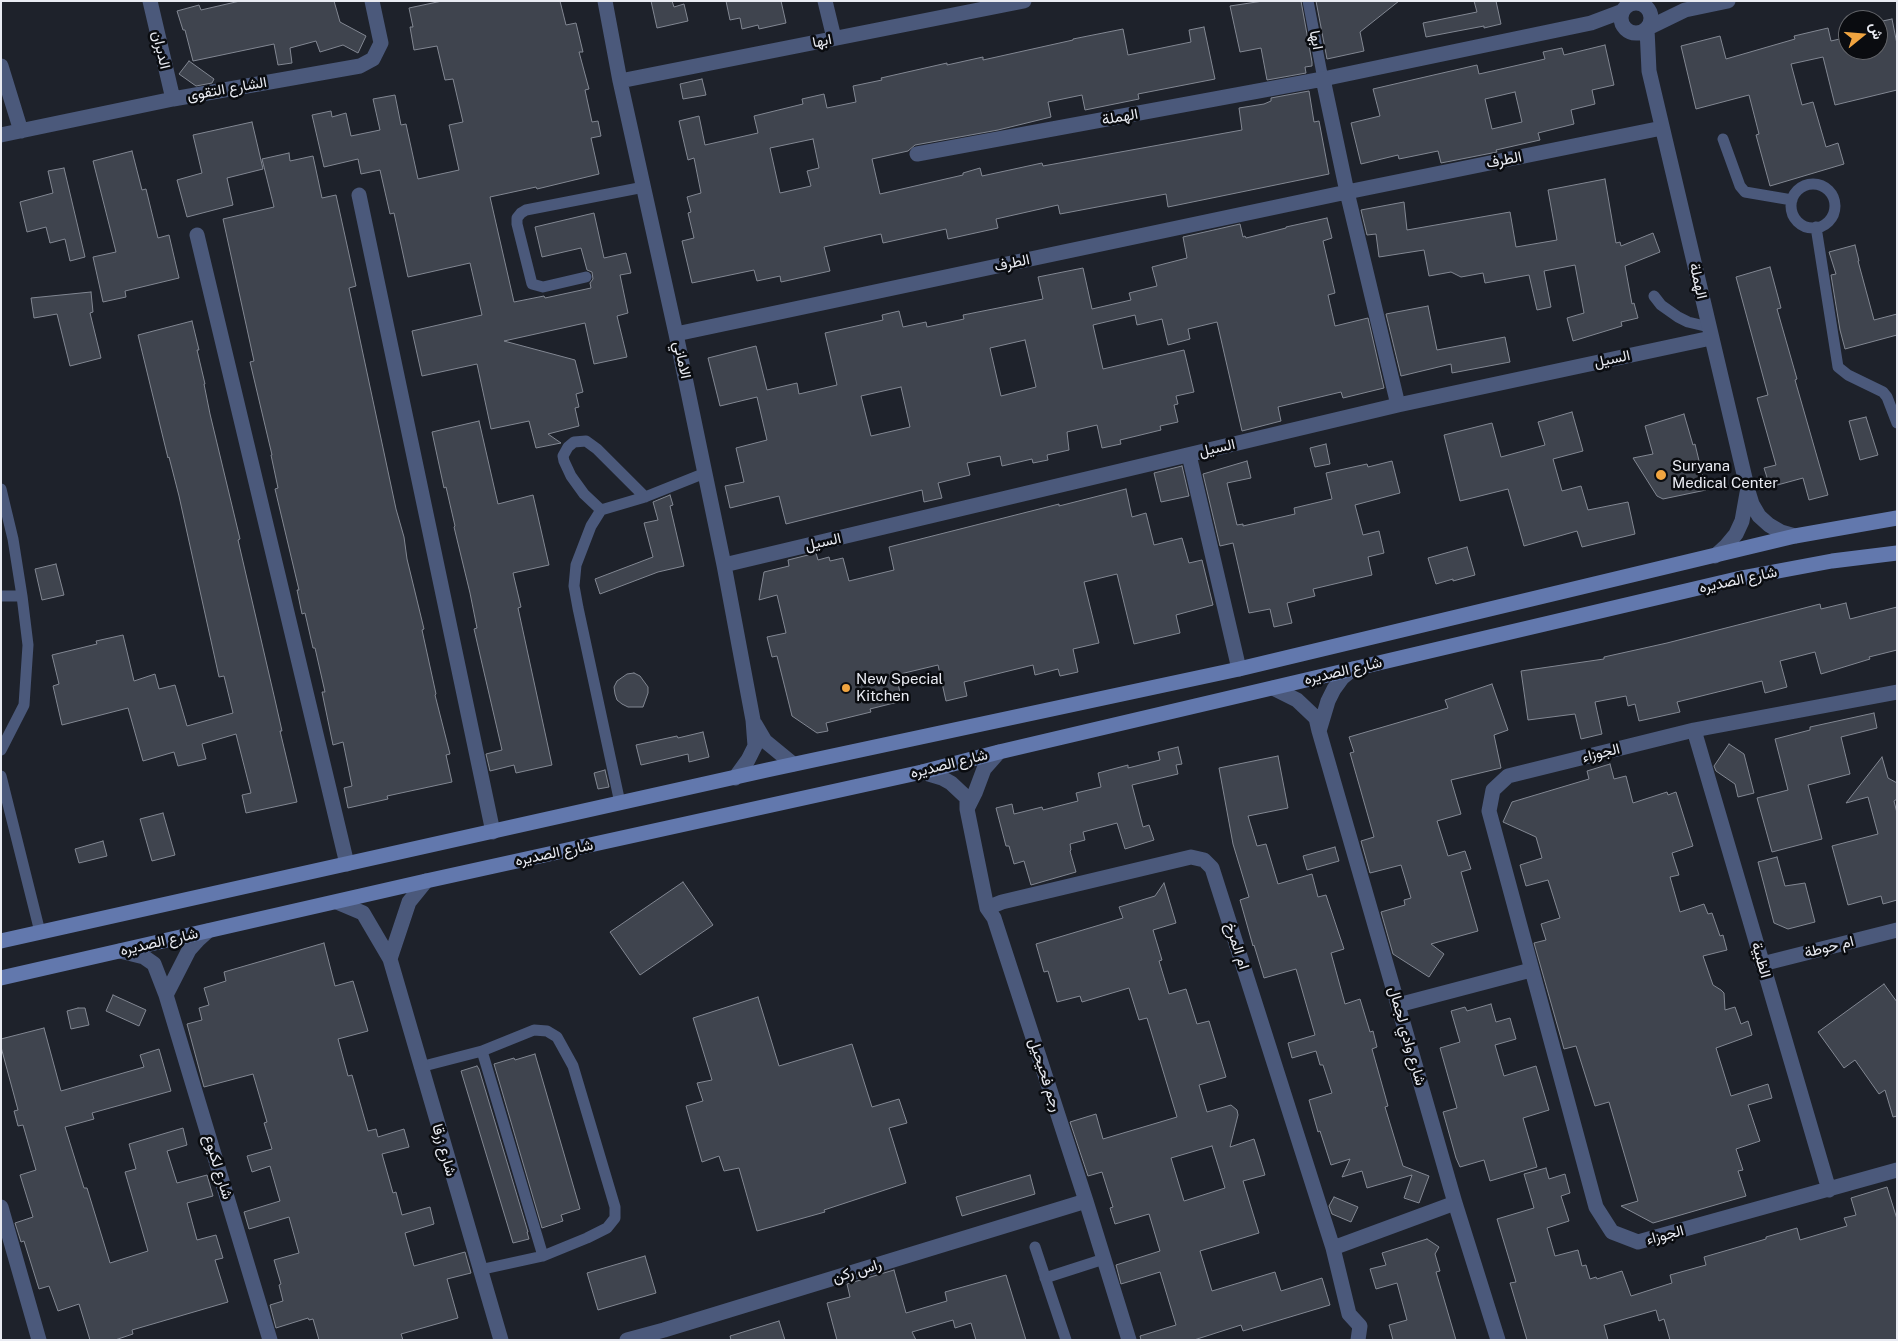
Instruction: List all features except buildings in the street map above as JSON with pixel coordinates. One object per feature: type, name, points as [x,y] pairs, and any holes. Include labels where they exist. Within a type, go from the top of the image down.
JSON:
[{"type":"main road","name":"شارع الصديره","points":[[1,941],[793,764],[1239,669],[1795,536],[1897,518]]},
{"type":"main road","name":"شارع الصديره","points":[[1,978],[426,881],[922,772],[999,752],[1742,578],[1832,561],[1897,553]]},
{"type":"street","name":"الدبران","points":[[150,1],[172,99]]},
{"type":"street","name":"الشارع التقوى","points":[[1,135],[172,99],[360,66],[373,58],[381,44],[372,1]]},
{"type":"street","name":"الاماني","points":[[605,1],[620,81],[676,334],[724,565],[753,720],[754,746],[748,760],[735,778]]},
{"type":"street","points":[[826,1],[834,38]]},
{"type":"street","name":"ابها","points":[[620,81],[1024,1]]},
{"type":"street","points":[[1685,10],[1634,3],[1624,7],[1621,19],[1627,30],[1639,34],[1685,10],[1728,1]]},
{"type":"street","points":[[1644,4],[1652,17],[1648,28]]},
{"type":"street","name":"الهملة","points":[[917,154],[1323,80],[1591,23],[1624,7]]},
{"type":"street","name":"الهملة","points":[[1591,23],[1613,25],[1627,30],[1649,71]]},
{"type":"street","name":"الهملة","points":[[1648,28],[1649,71],[1748,491],[1752,504],[1764,520],[1782,532],[1795,536]]},
{"type":"street","points":[[1,66],[21,131]]},
{"type":"street","points":[[1323,80],[1347,192],[1398,405]]},
{"type":"street","name":"الطرف","points":[[676,334],[1347,192],[1662,128]]},
{"type":"street","points":[[360,195],[493,832]]},
{"type":"street","points":[[197,235],[347,864]]},
{"type":"street","name":"السيل","points":[[724,565],[1710,332]]},
{"type":"street","points":[[1189,455],[1239,669]]},
{"type":"street","name":"الهملة","points":[[1715,556],[1726,546],[1739,527],[1746,506],[1748,491]]},
{"type":"street","points":[[1319,731],[1334,688],[1353,669]]},
{"type":"street","name":"شارع وادي لجمال","points":[[1274,688],[1286,694],[1316,718],[1455,1203],[1498,1340]]},
{"type":"street","name":"الجوزاء","points":[[1897,692],[1694,730],[1508,776],[1494,790],[1489,811],[1596,1207],[1612,1232],[1638,1242],[1897,1170]]},
{"type":"street","name":"الاماني","points":[[753,720],[766,741],[793,764]]},
{"type":"street","name":"الظبية","points":[[1694,730],[1829,1190]]},
{"type":"street","points":[[967,809],[984,769],[999,752]]},
{"type":"street","name":"رجم فحيحيل","points":[[922,772],[942,778],[968,798],[967,809],[987,908],[994,918],[1129,1340]]},
{"type":"street","name":"ام المرخ","points":[[987,908],[1002,902],[1191,857],[1204,860],[1212,868],[1333,1248],[1349,1314],[1360,1326],[1358,1340]]},
{"type":"street","points":[[390,960],[409,902],[426,881]]},
{"type":"street","name":"شارع زرقا","points":[[337,902],[363,913],[390,960],[500,1340]]},
{"type":"street","name":"ام حوطة","points":[[1762,964],[1897,930]]},
{"type":"street","points":[[166,995],[189,950],[208,931]]},
{"type":"street","name":"شارع لكبوع","points":[[120,951],[144,957],[154,964],[166,995],[270,1340]]},
{"type":"street","points":[[1398,1005],[1531,970]]},
{"type":"street","name":"راس ركن","points":[[627,1340],[666,1335],[1086,1201]]},
{"type":"street","points":[[1333,1248],[1455,1203]]},
{"type":"street","points":[[1,1207],[39,1340]]},
{"type":"lane","name":"ابها","points":[[1308,1],[1323,80]]},
{"type":"lane","points":[[1723,139],[1740,186],[1745,192],[1792,200]]},
{"type":"lane","points":[[1810,184],[1818,184],[1826,188],[1832,195],[1835,203],[1831,219],[1825,225],[1816,228],[1800,223],[1794,217],[1792,209],[1792,200],[1796,193],[1802,187],[1810,184]]},
{"type":"lane","points":[[586,277],[544,287],[532,284],[517,218],[526,210],[644,187]]},
{"type":"lane","points":[[1816,228],[1838,367],[1842,372],[1883,392],[1887,397],[1897,423]]},
{"type":"lane","points":[[1654,296],[1678,317],[1710,332]]},
{"type":"lane","points":[[601,510],[584,494],[571,476],[564,461],[563,456],[568,447],[574,442],[586,441],[597,449],[645,497]]},
{"type":"lane","points":[[620,804],[574,586],[576,565],[590,526],[601,510],[645,497],[705,473]]},
{"type":"lane","points":[[1,489],[13,538],[28,645],[24,705],[2,746]]},
{"type":"lane","points":[[1,596],[22,596]]},
{"type":"lane","points":[[1,776],[40,932]]},
{"type":"lane","points":[[420,1067],[482,1051],[534,1030],[547,1031],[557,1037],[573,1066],[615,1207],[615,1218],[607,1228],[543,1256],[479,1270]]},
{"type":"lane","points":[[482,1051],[543,1256]]},
{"type":"lane","points":[[1035,1247],[1066,1340]]},
{"type":"lane","points":[[1045,1278],[1104,1259]]},
{"type":"place","name":"Suryana Medical Center","points":[[1661,475]]},
{"type":"place","name":"New Special Kitchen","points":[[846,688]]}]
